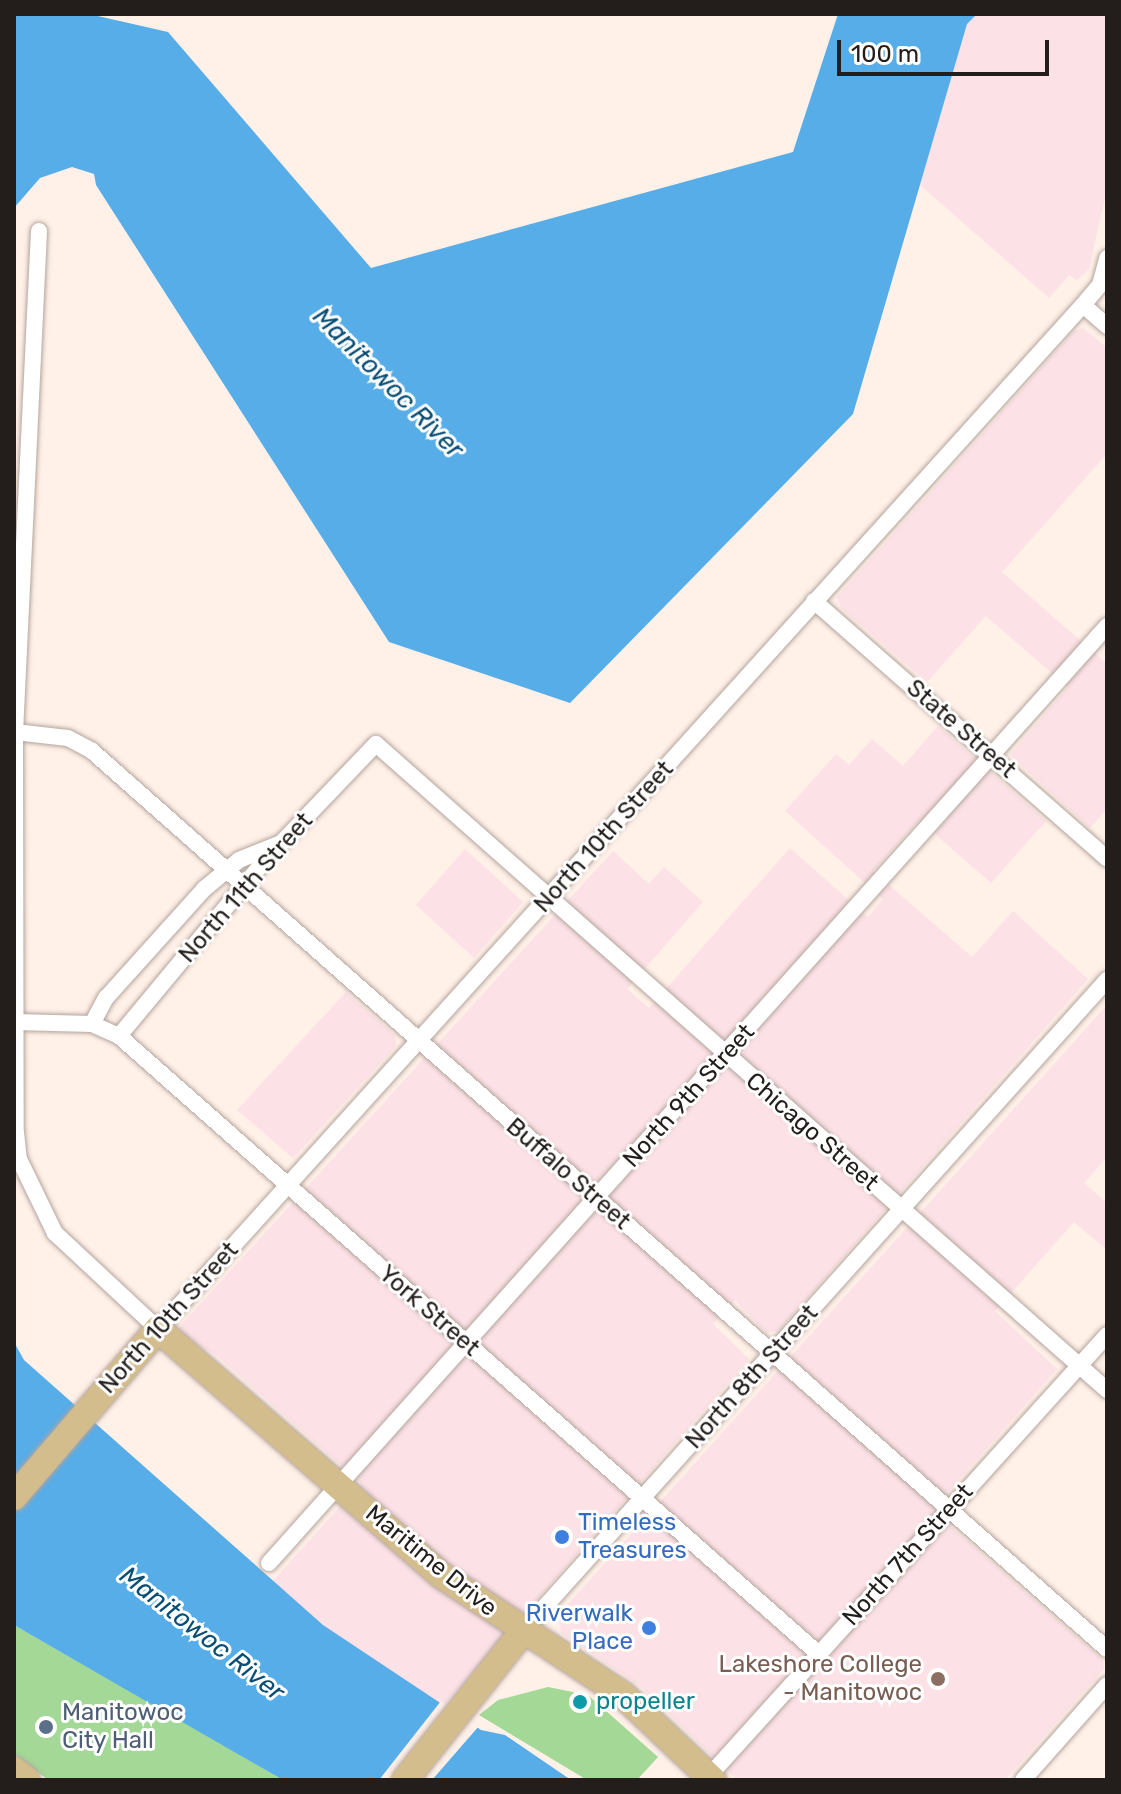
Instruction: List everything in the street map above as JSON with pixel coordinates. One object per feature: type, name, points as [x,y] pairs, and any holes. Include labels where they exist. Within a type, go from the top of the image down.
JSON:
[{"type":"main road","name":"North 10th Street","points":[[14,1497],[87,1408],[158,1329]]},
{"type":"main road","name":"Maritime Drive","points":[[158,1329],[441,1575],[623,1695],[711,1778]]},
{"type":"main road","name":"North 8th Street","points":[[405,1780],[523,1631]]},
{"type":"main road","points":[[14,1770],[27,1780]]},
{"type":"street","points":[[39,231],[15,732],[16,1132],[19,1159],[39,1206],[79,1261],[158,1329]]},
{"type":"street","name":"North 10th Street","points":[[158,1329],[1083,305],[1100,285],[1107,258]]},
{"type":"street","points":[[1083,305],[1107,326]]},
{"type":"street","name":"State Street","points":[[814,601],[1107,858]]},
{"type":"street","name":"North 9th Street","points":[[269,1563],[597,1200],[1107,626]]},
{"type":"street","name":"Buffalo Street","points":[[15,732],[68,738],[92,751],[244,889],[1107,1649]]},
{"type":"street","name":"Chicago Street","points":[[376,744],[725,1056],[1107,1390]]},
{"type":"street","name":"North 11th Street","points":[[119,1036],[282,842],[376,744]]},
{"type":"street","points":[[224,870],[282,842]]},
{"type":"street","name":"North 11th Street","points":[[92,1024],[106,998],[224,870]]},
{"type":"street","name":"North 8th Street","points":[[523,1631],[1107,980]]},
{"type":"street","name":"York Street","points":[[15,1022],[92,1024],[119,1036],[820,1655]]},
{"type":"street","name":"North 7th Street","points":[[711,1778],[948,1509],[1107,1335]]},
{"type":"street","points":[[1023,1780],[1107,1685]]},
{"type":"shaded area","points":[[977,14],[1107,14],[1107,189],[1089,269],[1077,280],[1069,275],[1049,298],[920,185],[967,24]]},
{"type":"shaded area","points":[[1083,328],[1107,348],[1107,459],[1104,457],[1002,572],[1107,664],[1107,809],[1090,828],[1010,755],[1068,687],[986,616],[927,682],[841,608],[837,597],[1074,331]]},
{"type":"shaded area","points":[[938,726],[1046,821],[991,883],[919,820],[873,871],[972,957],[1013,911],[1088,979],[779,1330],[766,1333],[735,1300],[713,1324],[749,1359],[444,1705],[323,1625],[273,1581],[361,1483],[216,1355],[187,1340],[179,1330],[181,1325],[613,851],[649,884],[664,867],[703,902],[627,989],[649,1008],[790,848],[868,917],[883,899],[785,811],[836,754],[849,765],[872,739],[903,766]]},
{"type":"shaded area","points":[[465,849],[523,902],[474,958],[416,905]]},
{"type":"shaded area","points":[[346,992],[395,1035],[396,1046],[293,1158],[237,1110]]},
{"type":"shaded area","points":[[1107,1005],[1107,1157],[1084,1183],[1107,1203],[1107,1250],[1074,1222],[995,1311],[1057,1369],[932,1510],[1103,1660],[1104,1669],[1005,1780],[737,1780],[639,1685],[561,1633],[559,1614]]},
{"type":"green space","points":[[14,1625],[283,1780],[48,1780],[14,1754]]},
{"type":"green space","points":[[548,1687],[588,1695],[658,1757],[637,1780],[587,1780],[479,1715],[498,1700]]},
{"type":"water","name":"Manitowoc River","points":[[14,14],[89,14],[168,32],[371,268],[793,152],[838,14],[977,14],[967,24],[853,414],[570,703],[389,642],[96,185],[94,174],[72,167],[40,178],[14,208]]},
{"type":"water","name":"Manitowoc River","points":[[14,1342],[24,1360],[323,1625],[481,1730],[505,1735],[571,1780],[283,1780],[14,1625]]},
{"type":"pier","points":[[441,1701],[479,1726],[432,1780],[379,1780]]},
{"type":"place","name":"Timeless Treasures","points":[[562,1537]]},
{"type":"place","name":"Riverwalk Place","points":[[649,1628]]},
{"type":"place","name":"Lakeshore College - Manitowoc","points":[[938,1679]]},
{"type":"place","name":"propeller","points":[[580,1702]]},
{"type":"place","name":"Manitowoc City Hall","points":[[46,1727]]}]
